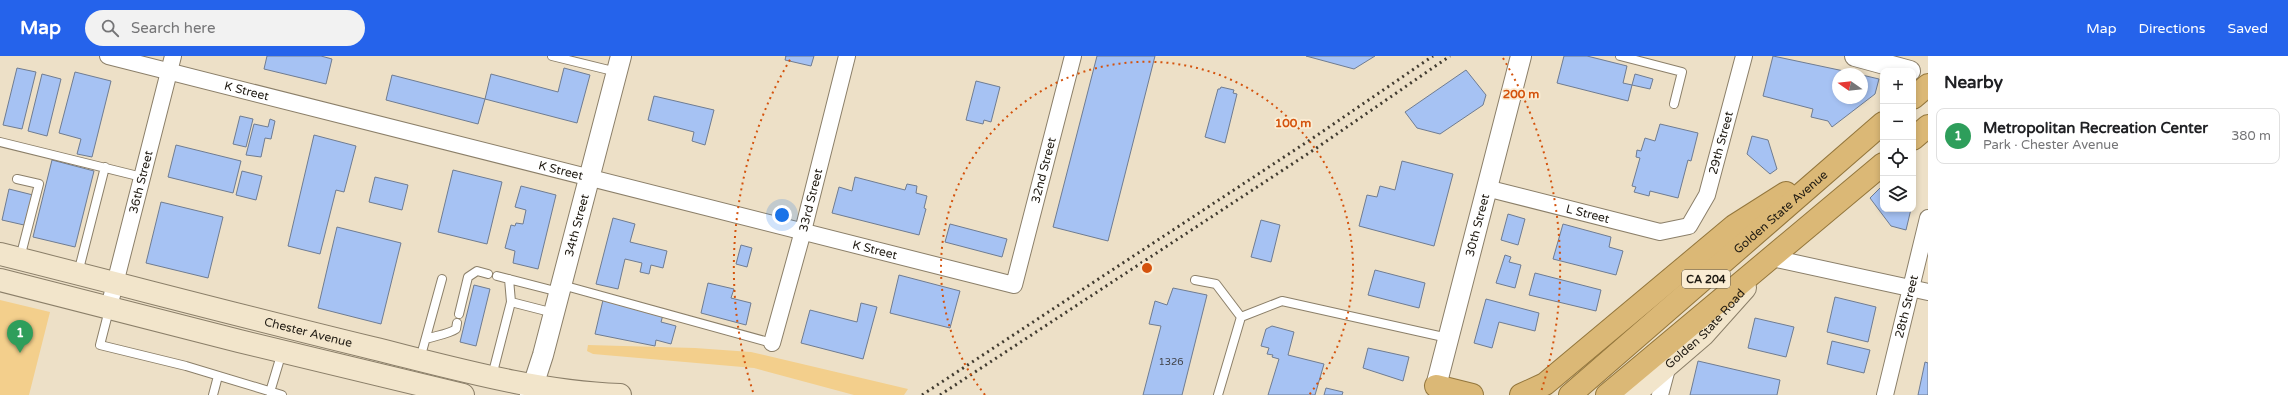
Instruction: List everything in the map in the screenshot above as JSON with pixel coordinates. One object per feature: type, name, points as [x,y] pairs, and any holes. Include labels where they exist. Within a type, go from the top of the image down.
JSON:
[{"type":"highway","points":[[1916,95],[1928,85]]},
{"type":"highway","name":"Golden State Avenue","points":[[1570,395],[1698,286],[1880,126]]},
{"type":"highway","points":[[1916,136],[1928,126]]},
{"type":"highway","points":[[1521,395],[1545,384],[1734,226],[1840,160]]},
{"type":"highway","name":"CA 204","points":[[1607,395],[1880,167]]},
{"type":"highway","points":[[1435,391],[1472,395]]},
{"type":"main road","name":"Chester Avenue","points":[[10,256],[115,283],[423,350],[531,390],[620,395]]},
{"type":"main road","name":"Golden State Road","points":[[1633,395],[1703,336],[1772,258]]},
{"type":"main road","name":"Chester Avenue","points":[[0,280],[457,394]]},
{"type":"street","name":"K Street","points":[[108,56],[1014,285]]},
{"type":"street","name":"36th Street","points":[[109,307],[173,56]]},
{"type":"street","name":"33rd Street","points":[[772,343],[803,231],[847,56]]},
{"type":"street","name":"32nd Street","points":[[1014,285],[1073,56]]},
{"type":"street","name":"30th Street","points":[[1435,391],[1521,56]]},
{"type":"street","name":"29th Street","points":[[1689,226],[1707,195],[1744,56]]},
{"type":"street","points":[[1856,56],[1899,68]]},
{"type":"street","name":"34th Street","points":[[531,390],[561,289],[619,64]]},
{"type":"street","points":[[1916,73],[1928,76]]},
{"type":"street","name":"L Street","points":[[1486,188],[1660,232],[1689,226]]},
{"type":"street","name":"28th Street","points":[[1885,395],[1928,218]]},
{"type":"street","points":[[1772,258],[1928,292]]},
{"type":"street","points":[[1660,395],[1668,365]]},
{"type":"lane","points":[[552,56],[619,64]]},
{"type":"lane","points":[[1620,56],[1682,72],[1674,104]]},
{"type":"lane","points":[[0,142],[142,177]]},
{"type":"lane","points":[[78,274],[105,167]]},
{"type":"lane","points":[[10,256],[39,184],[17,179]]},
{"type":"lane","points":[[459,314],[468,278],[477,271],[488,274]]},
{"type":"lane","points":[[497,276],[561,289],[772,343]]},
{"type":"lane","points":[[423,350],[442,279]]},
{"type":"lane","points":[[492,376],[511,302],[510,279]]},
{"type":"lane","points":[[1196,280],[1216,284],[1241,317]]},
{"type":"lane","points":[[1241,317],[1282,301],[1448,338]]},
{"type":"lane","points":[[511,302],[554,313]]},
{"type":"lane","points":[[109,307],[100,345],[218,376],[257,392],[270,392],[282,395]]},
{"type":"lane","points":[[1218,395],[1241,317]]},
{"type":"lane","points":[[423,350],[441,333],[451,332],[456,329],[457,323]]},
{"type":"lane","points":[[270,392],[282,351]]},
{"type":"lane","points":[[213,395],[218,376]]},
{"type":"shaded area","points":[[0,300],[50,312],[29,395],[0,395]]},
{"type":"shaded area","points":[[588,345],[695,348],[751,352],[908,389],[904,395],[854,395],[754,368],[593,354],[587,351]]},
{"type":"building","points":[[267,56],[321,56],[332,59],[326,84],[264,69]]},
{"type":"building","points":[[786,56],[814,56],[811,66],[785,60]]},
{"type":"building","points":[[1097,56],[1155,56],[1108,241],[1053,227]]},
{"type":"building","points":[[1306,56],[1375,56],[1354,69]]},
{"type":"building","points":[[1564,56],[1587,56],[1627,66],[1623,83],[1632,85],[1628,101],[1557,83]]},
{"type":"building","points":[[1773,56],[1832,68],[1832,104],[1862,104],[1832,127],[1828,121],[1811,117],[1813,109],[1763,96]]},
{"type":"building","points":[[17,68],[36,72],[22,129],[3,125]]},
{"type":"building","points":[[564,68],[590,75],[577,123],[485,99],[491,74],[558,92]]},
{"type":"building","points":[[1466,70],[1486,95],[1483,105],[1440,134],[1417,128],[1405,112]]},
{"type":"building","points":[[75,72],[111,81],[92,157],[77,154],[81,139],[59,133]]},
{"type":"building","points":[[42,74],[61,79],[47,136],[28,131]]},
{"type":"building","points":[[1635,74],[1653,79],[1650,89],[1632,85]]},
{"type":"building","points":[[392,75],[485,99],[478,124],[386,100]]},
{"type":"building","points":[[1868,76],[1879,79],[1875,94],[1868,99]]},
{"type":"building","points":[[976,81],[1000,87],[991,122],[984,120],[983,124],[966,120]]},
{"type":"building","points":[[1221,87],[1234,90],[1233,93],[1237,94],[1225,143],[1205,137],[1218,89]]},
{"type":"building","points":[[654,96],[714,110],[705,145],[692,141],[694,132],[648,120]]},
{"type":"building","points":[[240,116],[253,119],[246,147],[233,144]]},
{"type":"building","points":[[270,119],[275,121],[271,139],[265,138],[261,157],[246,155],[254,124],[268,127]]},
{"type":"building","points":[[1660,124],[1698,133],[1691,161],[1688,160],[1678,198],[1650,191],[1649,196],[1634,192],[1636,187],[1632,186],[1640,158],[1636,157],[1637,150],[1641,151],[1645,138],[1655,141]]},
{"type":"building","points":[[314,135],[356,146],[344,192],[336,190],[320,254],[288,246]]},
{"type":"building","points":[[1752,136],[1768,140],[1777,169],[1770,174],[1747,154]]},
{"type":"building","points":[[176,145],[241,161],[233,193],[168,177]]},
{"type":"building","points":[[52,160],[94,171],[75,247],[33,237]]},
{"type":"building","points":[[1402,161],[1453,174],[1434,246],[1359,226],[1367,195],[1377,197],[1380,186],[1395,190]]},
{"type":"building","points":[[453,170],[502,182],[487,244],[438,232]]},
{"type":"building","points":[[242,171],[262,176],[256,200],[236,195]]},
{"type":"building","points":[[375,177],[408,185],[402,210],[369,202]]},
{"type":"building","points":[[855,177],[905,190],[907,184],[917,186],[916,193],[927,196],[924,208],[926,209],[919,235],[832,213],[839,187],[852,191]]},
{"type":"building","points":[[521,186],[556,195],[538,269],[513,263],[515,251],[505,248],[511,225],[515,226],[516,223],[523,224],[526,210],[515,207]]},
{"type":"building","points":[[1880,188],[1880,211],[1870,198]]},
{"type":"building","points":[[9,189],[33,195],[24,225],[2,220]]},
{"type":"building","points":[[161,202],[223,217],[208,278],[146,263]]},
{"type":"building","points":[[1880,212],[1910,212],[1906,230],[1891,226]]},
{"type":"building","points":[[1508,214],[1525,219],[1518,245],[1501,240]]},
{"type":"building","points":[[613,218],[635,224],[630,242],[667,251],[663,268],[651,265],[649,274],[640,272],[642,263],[625,259],[618,289],[596,284]]},
{"type":"building","points":[[1261,220],[1280,225],[1271,262],[1251,257]]},
{"type":"building","points":[[950,224],[1007,239],[1002,257],[945,242]]},
{"type":"building","points":[[1563,224],[1611,237],[1609,247],[1623,251],[1616,275],[1553,259]]},
{"type":"building","points":[[337,227],[401,243],[381,324],[318,308]]},
{"type":"building","points":[[741,245],[752,248],[747,267],[736,264]]},
{"type":"building","points":[[1505,255],[1511,257],[1509,262],[1521,265],[1515,288],[1496,283]]},
{"type":"building","points":[[1375,270],[1425,283],[1419,308],[1368,295]]},
{"type":"building","points":[[1535,273],[1601,290],[1596,311],[1529,295]]},
{"type":"building","points":[[899,275],[960,291],[950,328],[890,313]]},
{"type":"building","points":[[708,283],[734,289],[731,298],[751,303],[746,325],[701,313]]},
{"type":"building","points":[[474,285],[490,289],[476,346],[460,342]]},
{"type":"building","points":[[1173,288],[1207,295],[1182,395],[1143,395],[1161,326],[1149,324],[1155,301],[1167,305]]},
{"type":"building","points":[[1835,297],[1876,307],[1868,342],[1827,332]]},
{"type":"building","points":[[1486,299],[1539,313],[1535,331],[1499,322],[1492,348],[1474,343]]},
{"type":"building","points":[[603,300],[663,315],[661,322],[676,326],[671,344],[656,340],[655,346],[595,334]]},
{"type":"building","points":[[861,303],[877,307],[863,359],[801,343],[810,310],[857,322]]},
{"type":"building","points":[[1755,318],[1794,327],[1786,357],[1748,348]]},
{"type":"building","points":[[1272,326],[1294,332],[1288,355],[1324,364],[1315,395],[1268,395],[1279,359],[1272,357],[1273,355],[1267,354],[1269,348],[1261,346],[1266,329]]},
{"type":"building","points":[[1832,341],[1870,350],[1864,373],[1827,364]]},
{"type":"building","points":[[1368,348],[1409,357],[1403,381],[1363,368]]},
{"type":"building","points":[[1698,361],[1780,380],[1777,395],[1690,395]]},
{"type":"building","points":[[1925,362],[1928,363],[1928,395],[1918,395]]},
{"type":"building","points":[[1326,388],[1343,392],[1342,395],[1324,395]]},
{"type":"railway","points":[[922,395],[1313,138],[1433,56]]},
{"type":"railway","points":[[940,395],[1315,149],[1450,56]]},
{"type":"place","name":"Metropolitan Recreation Center","points":[[20,353]]}]
